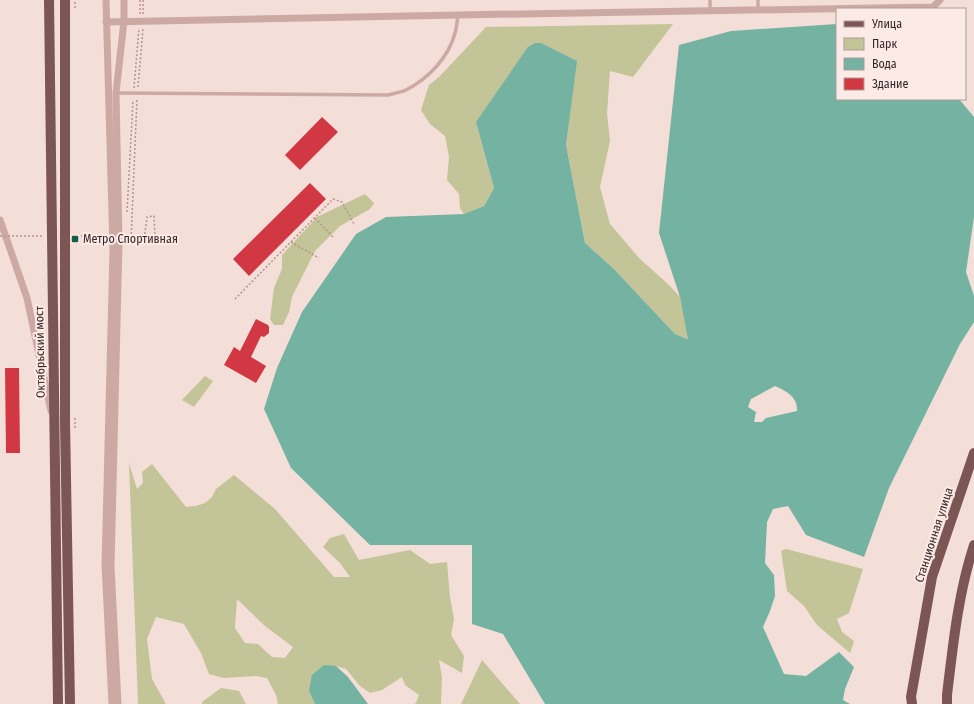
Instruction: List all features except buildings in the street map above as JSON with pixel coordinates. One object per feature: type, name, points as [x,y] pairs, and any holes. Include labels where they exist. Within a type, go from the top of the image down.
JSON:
[{"type":"main road","name":"Октябрьский мост","points":[[50,0],[58,704]]},
{"type":"main road","name":"Октябрьский мост","points":[[65,0],[65,422],[70,704]]},
{"type":"main road","name":"Станционная улица","points":[[911,700],[932,577],[974,453]]},
{"type":"main road","points":[[947,700],[957,617],[963,585],[974,545]]},
{"type":"street","points":[[106,0],[113,250],[105,565],[112,704]]},
{"type":"street","points":[[118,704],[111,566],[119,242],[116,93],[124,21],[124,0]]},
{"type":"street","points":[[875,8],[933,7],[940,0]]},
{"type":"street","points":[[106,22],[836,9]]},
{"type":"street","points":[[0,220],[26,298],[54,424]]},
{"type":"lane","points":[[710,0],[710,11]]},
{"type":"lane","points":[[758,0],[758,10]]},
{"type":"lane","points":[[116,93],[388,95],[404,91],[422,80],[437,65],[447,51],[455,34],[458,15]]},
{"type":"path","points":[[75,0],[75,8]]},
{"type":"path","points":[[131,241],[135,94],[141,21],[140,0]]},
{"type":"path","points":[[126,218],[143,0]]},
{"type":"path","points":[[235,299],[333,199],[342,202],[354,224]]},
{"type":"path","points":[[73,236],[155,236],[154,216],[147,217],[144,240],[125,241],[126,233]]},
{"type":"path","points":[[315,218],[334,238]]},
{"type":"path","points":[[0,236],[44,236]]},
{"type":"path","points":[[127,244],[131,241]]},
{"type":"path","points":[[291,242],[319,258]]},
{"type":"path","points":[[75,418],[75,434]]},
{"type":"green space","points":[[673,24],[633,77],[610,71],[607,114],[610,141],[600,187],[610,224],[639,258],[680,297],[689,339],[675,334],[614,269],[585,243],[566,145],[576,61],[476,122],[494,188],[484,206],[464,214],[460,208],[459,194],[447,180],[449,157],[445,136],[430,124],[421,110],[429,85],[439,77],[486,27]]},
{"type":"green space","points":[[365,194],[374,203],[370,209],[340,226],[315,251],[292,297],[289,312],[283,325],[274,325],[270,319],[274,288],[282,269],[282,255],[317,217]]},
{"type":"green space","points":[[205,376],[213,381],[194,407],[182,400]]},
{"type":"green space","points":[[129,463],[137,489],[143,483],[142,472],[152,464],[186,507],[205,503],[212,497],[216,489],[234,475],[275,509],[334,577],[350,577],[340,563],[323,547],[330,538],[344,534],[359,560],[410,550],[430,564],[447,562],[450,597],[454,619],[451,635],[464,656],[462,673],[439,660],[442,677],[441,704],[414,704],[416,703],[419,695],[405,685],[402,677],[382,690],[370,693],[360,686],[346,669],[336,666],[309,691],[315,704],[278,704],[276,695],[267,678],[256,676],[224,678],[209,674],[201,653],[184,624],[156,617],[147,639],[152,679],[166,704],[138,704]],"holes":[[[237,599],[265,626],[293,647],[285,658],[272,657],[258,644],[245,643],[235,628]]]},
{"type":"green space","points":[[786,549],[863,569],[849,613],[837,619],[842,632],[854,641],[850,653],[817,625],[804,606],[787,591],[781,551]]},
{"type":"green space","points":[[482,660],[520,704],[461,704]]},
{"type":"green space","points":[[221,688],[239,691],[246,704],[202,704],[202,702]]},
{"type":"water","points":[[836,24],[836,100],[960,100],[974,117],[974,217],[966,272],[974,296],[974,322],[960,344],[889,488],[864,557],[806,535],[788,506],[773,509],[767,522],[765,563],[774,575],[775,596],[763,627],[784,674],[806,676],[839,652],[854,667],[845,689],[843,700],[850,704],[545,704],[503,634],[472,624],[472,545],[370,545],[291,468],[264,409],[277,368],[302,312],[356,234],[386,217],[464,214],[484,206],[494,188],[476,122],[528,47],[535,43],[541,43],[577,61],[566,145],[585,243],[614,269],[675,334],[688,339],[680,297],[659,233],[679,45],[731,31]],"holes":[[[775,386],[787,392],[796,402],[797,411],[766,418],[762,422],[754,422],[756,412],[748,407],[751,399]]]},
{"type":"water","points":[[324,665],[336,666],[348,677],[368,704],[315,704],[309,691],[312,675]]},
{"type":"place","name":"Метро Спортивная","points":[[75,239]]}]
